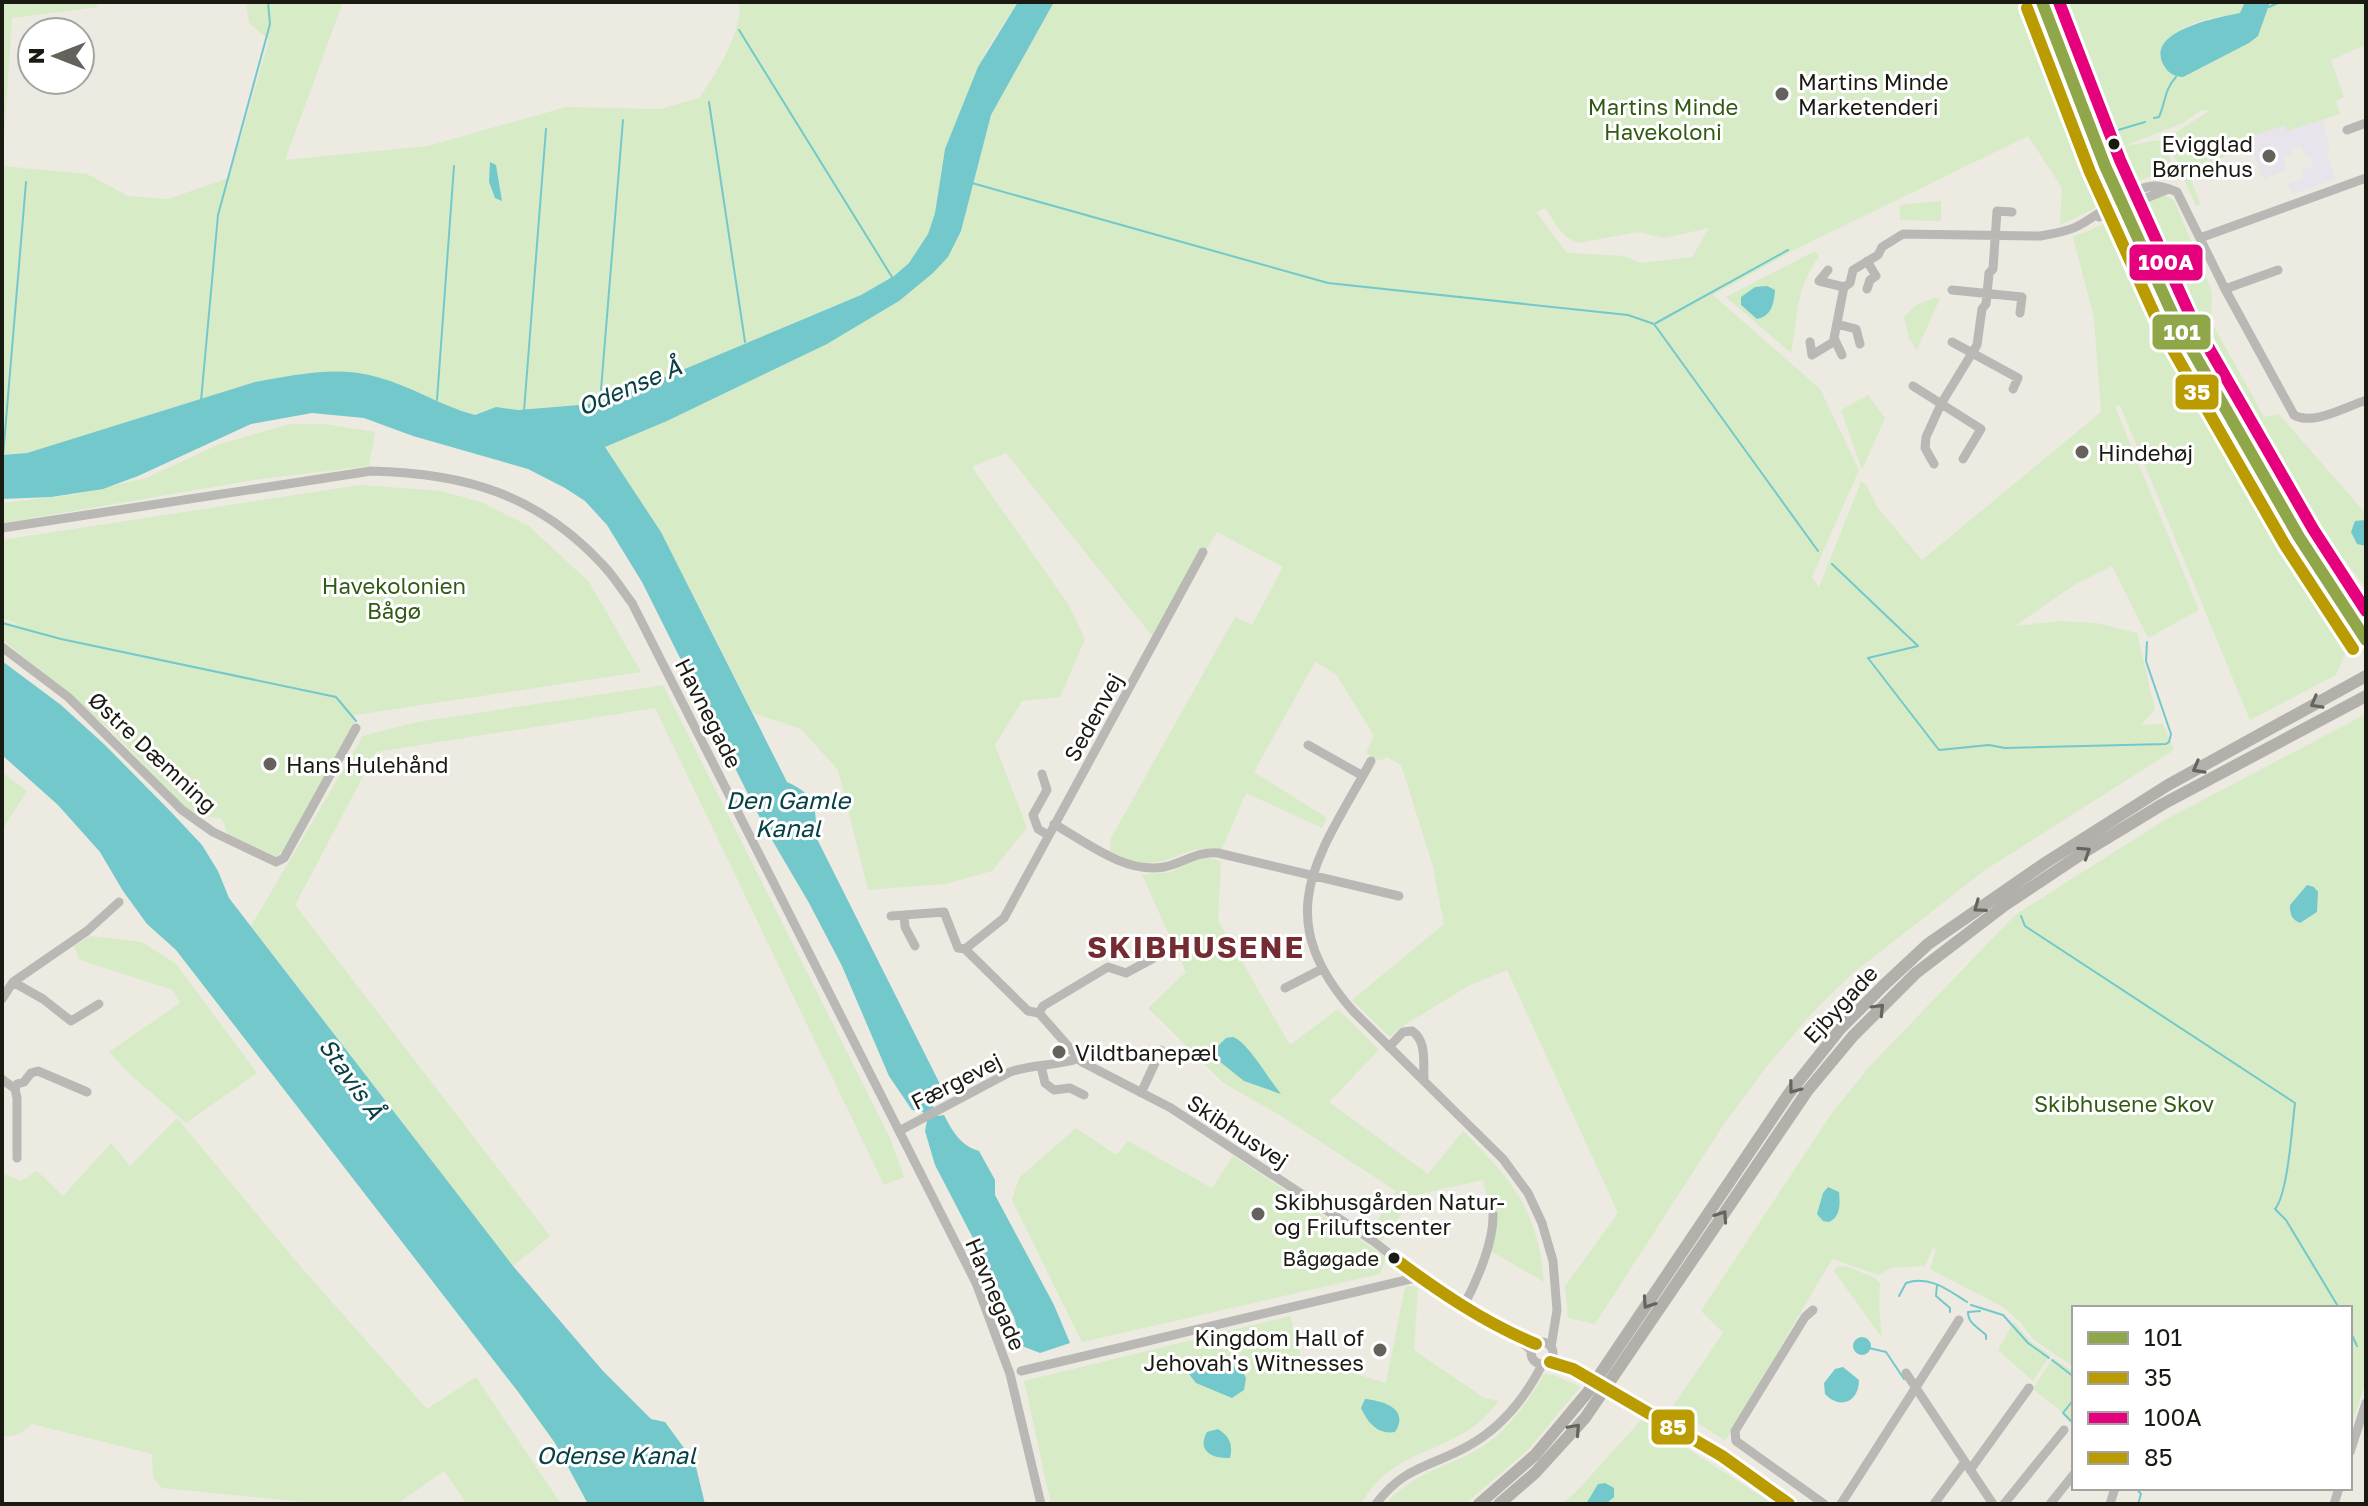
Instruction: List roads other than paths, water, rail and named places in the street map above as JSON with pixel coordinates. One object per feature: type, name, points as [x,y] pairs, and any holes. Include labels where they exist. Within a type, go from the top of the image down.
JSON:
[{"type":"main road","points":[[2042,2],[2122,204],[2177,324],[2299,537],[2366,640]]},
{"type":"main road","points":[[2275,493],[2366,611]]},
{"type":"main road","name":"Ejbygade","points":[[1479,1504],[1535,1455],[1588,1392],[1790,1092],[1840,1029],[1884,985],[1928,944],[1964,917],[2104,825],[2182,777],[2366,676]]},
{"type":"main road","name":"Ejbygade","points":[[1499,1504],[1535,1473],[1585,1418],[1808,1090],[1853,1036],[1916,973],[1984,920],[2089,849],[2163,804],[2366,696]]},
{"type":"street","points":[[2347,130],[2366,123]]},
{"type":"street","points":[[2200,238],[2366,178]]},
{"type":"street","points":[[1842,355],[1835,341],[1844,287],[1850,283],[1853,270],[1878,255],[1882,247],[1903,234],[2040,236],[2060,233],[2122,204],[2150,186],[2163,186],[2177,192],[2225,289],[2294,415],[2303,420],[2364,401]]},
{"type":"street","points":[[1934,464],[1925,448],[1926,437],[1941,404],[1977,345],[1989,273],[1993,269],[1997,211],[2012,212]]},
{"type":"street","points":[[1867,261],[1876,276],[1870,280],[1867,289]]},
{"type":"street","points":[[1828,270],[1819,281],[1844,287]]},
{"type":"street","points":[[2225,289],[2278,270]]},
{"type":"street","points":[[1952,290],[2022,297],[2020,313]]},
{"type":"street","points":[[1837,324],[1856,329],[1860,344]]},
{"type":"street","points":[[1810,342],[1812,355],[1835,341]]},
{"type":"street","points":[[1952,342],[2018,378],[2013,389]]},
{"type":"street","points":[[1913,386],[1981,429],[1963,459]]},
{"type":"street","name":"Havnegade","points":[[2,528],[371,471],[417,472],[461,479],[499,491],[570,534],[604,565],[632,603],[976,1283],[998,1337],[1025,1427],[1041,1504]]},
{"type":"street","name":"Sedenvej","points":[[1042,774],[1047,790],[1033,815],[1038,829],[1048,835],[1203,552]]},
{"type":"street","name":"Østre Dæmning","points":[[2,647],[68,697],[182,810],[213,832],[276,862],[284,858],[356,728]]},
{"type":"street","points":[[1308,745],[1322,746],[1363,776]]},
{"type":"street","points":[[1371,761],[1319,853],[1312,874],[1308,923],[1311,939],[1333,989],[1503,1159],[1528,1193],[1542,1223],[1557,1289],[1556,1320],[1543,1353],[1528,1386],[1503,1422],[1484,1436],[1403,1476],[1376,1504]]},
{"type":"street","points":[[1054,824],[1130,866],[1145,869],[1164,867],[1207,852],[1399,896]]},
{"type":"street","points":[[965,949],[1004,918],[1048,835]]},
{"type":"street","points":[[2,999],[13,982],[87,931],[119,902]]},
{"type":"street","name":"Skibhusvej","points":[[891,916],[944,912],[958,948],[965,949],[1028,1011],[1039,1013],[1077,1059],[1171,1108],[1373,1241],[1419,1277],[1543,1353],[1558,1366],[1573,1369],[1722,1456],[1789,1504]]},
{"type":"street","points":[[904,915],[905,927],[915,946]]},
{"type":"street","points":[[1039,1013],[1043,1006],[1108,967],[1126,973],[1152,959],[1160,942]]},
{"type":"street","points":[[1285,988],[1322,969]]},
{"type":"street","points":[[13,982],[43,999],[71,1021],[99,1004]]},
{"type":"street","points":[[1389,1047],[1403,1032],[1412,1031],[1419,1036],[1423,1043],[1424,1079]]},
{"type":"street","points":[[1141,1093],[1161,1050]]},
{"type":"street","name":"Færgevej","points":[[899,1131],[1010,1072],[1077,1059]]},
{"type":"street","points":[[1041,1066],[1045,1083],[1054,1090],[1070,1088],[1084,1095]]},
{"type":"street","points":[[17,1158],[17,1084],[38,1071],[87,1092]]},
{"type":"street","points":[[2,1079],[15,1089]]},
{"type":"street","points":[[1464,1305],[1478,1276],[1493,1214]]},
{"type":"street","points":[[1021,1371],[1419,1277]]},
{"type":"street","points":[[1813,1310],[1797,1330],[1734,1436],[1736,1441],[1824,1504]]},
{"type":"street","points":[[1841,1504],[1959,1320]]},
{"type":"street","points":[[1906,1373],[1993,1504]]},
{"type":"street","points":[[1934,1504],[2029,1388]]},
{"type":"street","points":[[2352,1446],[2366,1403]]},
{"type":"street","points":[[2004,1504],[2064,1430]]},
{"type":"street","points":[[2050,1504],[2072,1476]]},
{"type":"water","name":"Den Gamle Kanal","points":[[1018,2],[1054,2],[991,115],[961,231],[948,257],[899,301],[827,344],[667,421],[605,447],[661,532],[787,782],[804,792],[813,804],[817,839],[942,1088],[933,1107],[937,1116],[944,1115],[962,1141],[979,1151],[995,1180],[995,1195],[1054,1305],[1070,1343],[1040,1353],[1022,1346],[1014,1317],[935,1165],[923,1112],[912,1110],[889,1076],[842,966],[765,828],[642,582],[607,525],[585,501],[528,469],[413,436],[364,418],[312,413],[251,424],[103,489],[51,497],[2,499],[2,455],[27,453],[255,382],[316,372],[362,373],[475,415],[496,407],[518,410],[591,404],[668,376],[861,295],[894,276],[909,263],[928,234],[935,213],[945,149],[978,67]]},
{"type":"water","points":[[2245,2],[2270,2],[2258,36],[2183,77],[2167,69],[2161,52],[2165,42],[2188,27],[2240,13]]},
{"type":"water","points":[[490,162],[496,165],[502,201],[495,198],[489,182]]},
{"type":"water","points":[[1767,286],[1775,290],[1773,304],[1766,315],[1757,319],[1741,305],[1741,297],[1755,287]]},
{"type":"water","points":[[2366,520],[2366,546],[2357,544],[2351,532],[2355,521]]},
{"type":"water","name":"Odense Kanal","points":[[2,661],[61,705],[105,745],[202,845],[218,871],[229,898],[513,1266],[603,1371],[651,1419],[665,1422],[695,1463],[705,1504],[588,1504],[555,1443],[519,1393],[176,950],[147,924],[100,852],[58,805],[2,755]]},
{"type":"water","points":[[2307,885],[2318,892],[2317,912],[2300,923],[2292,916],[2290,905]]},
{"type":"water","points":[[1233,1037],[1252,1054],[1281,1094],[1244,1081],[1219,1061],[1217,1047],[1226,1038]]},
{"type":"water","points":[[1828,1187],[1839,1192],[1840,1201],[1838,1213],[1829,1222],[1823,1221],[1817,1214]]},
{"type":"water","points":[[1862,1337],[1871,1346],[1862,1355],[1853,1346]]},
{"type":"water","points":[[1206,1361],[1241,1368],[1246,1378],[1244,1390],[1232,1398],[1196,1383],[1189,1374],[1191,1365]]},
{"type":"water","points":[[1843,1367],[1859,1380],[1858,1388],[1848,1401],[1837,1402],[1825,1394],[1824,1383],[1835,1369]]},
{"type":"water","points":[[1365,1399],[1387,1404],[1397,1412],[1399,1424],[1395,1432],[1384,1432],[1370,1423],[1361,1408]]},
{"type":"water","points":[[1218,1429],[1230,1441],[1230,1458],[1212,1455],[1205,1449],[1207,1432]]},
{"type":"water","points":[[1605,1483],[1614,1488],[1614,1497],[1606,1504],[1586,1504],[1598,1484]]},
{"type":"waterway","points":[[201,401],[218,215],[270,24],[268,2]]},
{"type":"waterway","points":[[2269,7],[2280,2]]},
{"type":"waterway","points":[[739,30],[892,277]]},
{"type":"waterway","points":[[2154,118],[2159,117],[2167,91],[2176,77]]},
{"type":"waterway","points":[[709,102],[745,342]]},
{"type":"waterway","name":"Odense Å","points":[[600,402],[623,120]]},
{"type":"waterway","points":[[2118,130],[2145,122]]},
{"type":"waterway","points":[[524,411],[546,129]]},
{"type":"waterway","points":[[437,400],[454,166]]},
{"type":"waterway","points":[[3,456],[26,182]]},
{"type":"waterway","points":[[972,183],[1328,283],[1628,315],[1654,324],[1818,551]]},
{"type":"waterway","points":[[1656,323],[1788,250]]},
{"type":"waterway","points":[[1832,564],[1918,646],[1868,658],[1939,750],[1989,745],[2005,748],[2166,744],[2171,734],[2146,661],[2147,642]]},
{"type":"waterway","points":[[2,623],[61,639],[336,697],[356,721]]},
{"type":"waterway","points":[[2021,916],[2025,926],[2295,1103],[2286,1175],[2275,1209],[2286,1220],[2338,1306]]},
{"type":"waterway","points":[[1899,1296],[1906,1283],[1923,1281],[1938,1285],[1967,1302]]},
{"type":"waterway","points":[[1937,1285],[1936,1296],[1950,1308],[1950,1312]]},
{"type":"waterway","points":[[1971,1305],[2003,1315],[2028,1343],[2049,1358]]},
{"type":"waterway","points":[[1980,1311],[1968,1312],[1968,1316],[1986,1335],[1986,1339]]},
{"type":"waterway","points":[[2352,1335],[2357,1346]]},
{"type":"waterway","points":[[1869,1348],[1886,1352],[1904,1379]]},
{"type":"waterway","points":[[2052,1360],[2072,1375]]},
{"type":"waterway","points":[[2072,1402],[2063,1413],[2072,1422]]},
{"type":"waterway","points":[[2138,1490],[2141,1494],[2138,1504]]},
{"type":"place","name":"Martins Minde Marketenderi","points":[[1782,94]]},
{"type":"place","name":"Evigglad Børnehus","points":[[2269,156]]},
{"type":"place","name":"Hindehøj","points":[[2082,452]]},
{"type":"place","name":"Hans Hulehånd","points":[[270,764]]},
{"type":"place","name":"Vildtbanepæl","points":[[1059,1052]]},
{"type":"place","name":"Skibhusgården Natur- og Friluftscenter","points":[[1258,1214]]},
{"type":"place","name":"Bågøgade","points":[[1394,1258]]},
{"type":"place","name":"Kingdom Hall of Jehovah's Witnesses","points":[[1380,1350]]},
{"type":"district","name":"SKIBHUSENE","points":[[1196,947]]},
{"type":"park label","name":"Martins Minde Havekoloni","points":[[1663,118]]},
{"type":"park label","name":"Havekolonien Bågø","points":[[394,598]]},
{"type":"park label","name":"Skibhusene Skov","points":[[2124,1103]]},
{"type":"water label","name":"Stavis Å","points":[[352,1078]]}]
